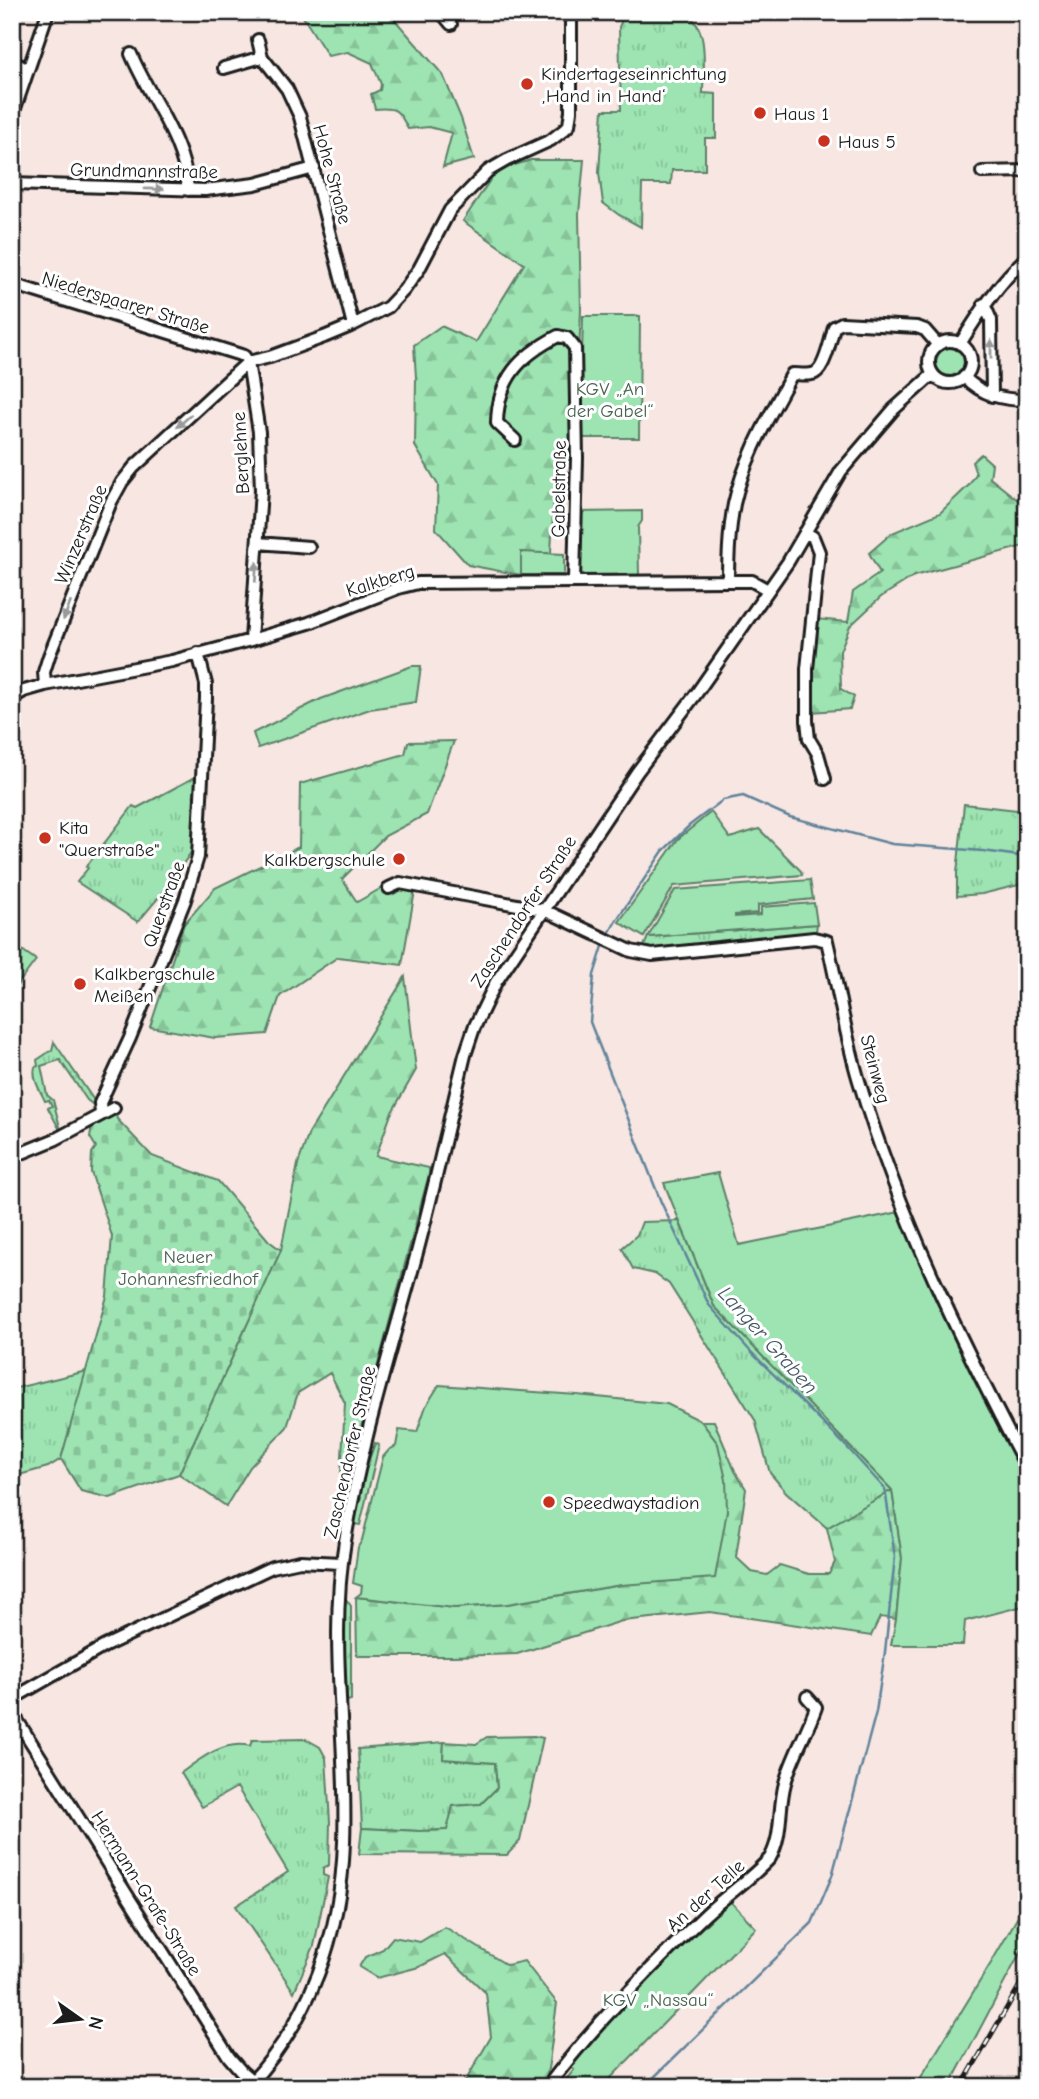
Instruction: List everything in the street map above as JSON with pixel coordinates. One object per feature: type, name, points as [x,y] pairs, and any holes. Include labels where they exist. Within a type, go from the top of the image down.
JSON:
[{"type":"street","points":[[12,117],[48,12]]},
{"type":"street","points":[[440,12],[451,24],[454,12]]},
{"type":"street","points":[[248,362],[270,357],[353,325],[388,307],[419,269],[450,210],[488,172],[551,140],[569,125],[572,111],[571,12]]},
{"type":"street","name":"Hohe Straße","points":[[258,40],[262,57],[287,89],[300,117],[353,325]]},
{"type":"street","points":[[131,54],[170,130],[186,172],[188,190]]},
{"type":"street","points":[[224,68],[262,57]]},
{"type":"street","points":[[12,61],[28,70]]},
{"type":"street","name":"Grundmannstraße","points":[[12,184],[188,190],[232,188],[314,168]]},
{"type":"street","points":[[982,172],[1027,171]]},
{"type":"street","points":[[960,344],[984,304],[1014,268],[1027,257]]},
{"type":"street","name":"Niederspaarer Straße","points":[[12,284],[244,356],[248,362]]},
{"type":"street","points":[[984,304],[991,320],[992,396]]},
{"type":"street","points":[[728,581],[729,535],[741,481],[792,374],[813,374],[818,371],[825,358],[834,327],[842,323],[917,327],[925,330],[938,345]]},
{"type":"street","name":"Gabelstraße","points":[[515,440],[497,423],[498,402],[512,370],[534,348],[558,336],[567,338],[575,348],[577,458],[574,581]]},
{"type":"street","points":[[948,341],[960,344],[968,351],[971,362],[968,371],[964,377],[954,382],[941,380],[933,374],[929,359],[933,349],[948,341]]},
{"type":"street","name":"Niederspaarer Straße","points":[[229,352],[235,375]]},
{"type":"street","name":"Winzerstraße","points":[[45,685],[44,672],[49,656],[111,502],[122,482],[145,457],[248,362]]},
{"type":"street","name":"Berglehne","points":[[248,362],[259,432],[261,490],[251,640]]},
{"type":"street","name":"Zaschendorfer Straße","points":[[253,2085],[283,2045],[301,2015],[323,1961],[336,1911],[344,1845],[339,1632],[341,1563],[357,1483],[474,1028],[496,982],[544,909],[630,782],[696,694],[788,562],[849,462],[894,409],[933,374]]},
{"type":"street","points":[[964,377],[973,386],[992,396],[1027,400]]},
{"type":"street","points":[[806,533],[814,540],[819,552],[807,669],[807,732],[818,754],[825,779]]},
{"type":"street","points":[[258,543],[309,547]]},
{"type":"street","name":"Kalkberg","points":[[12,698],[24,691],[45,685],[172,661],[251,640],[309,623],[398,588],[418,583],[728,581],[757,582],[768,590]]},
{"type":"street","name":"Querstraße","points":[[101,1114],[100,1103],[130,1038],[185,900],[198,857],[206,698],[206,684],[198,653]]},
{"type":"street","name":"Steinweg","points":[[389,888],[400,883],[544,909],[642,954],[662,956],[814,938],[827,941],[858,1079],[882,1151],[960,1338],[1027,1468]]},
{"type":"street","points":[[12,1157],[56,1139],[114,1108]]},
{"type":"street","name":"Zaschendorfer Straße","points":[[12,1699],[105,1646],[272,1567],[291,1562],[341,1563]]},
{"type":"street","name":"An der Telle","points":[[547,2087],[585,2038],[636,1984],[707,1913],[770,1858],[780,1831],[788,1775],[816,1707],[807,1697]]},
{"type":"street","name":"Hermann-Grafe-Straße","points":[[12,1712],[229,2057],[253,2085]]},
{"type":"green space","points":[[300,12],[378,12],[396,21],[443,75],[474,159],[443,167],[452,133],[429,127],[408,129],[396,111],[375,109],[371,94],[380,90],[381,84],[372,63],[348,52],[328,56]]},
{"type":"green space","points":[[632,12],[677,12],[696,23],[703,45],[703,93],[716,94],[716,138],[705,138],[705,170],[672,170],[671,184],[642,184],[641,227],[603,203],[599,173],[603,110],[621,110],[619,27],[623,18]]},
{"type":"green space","points":[[531,160],[584,160],[579,214],[581,310],[574,460],[556,459],[551,553],[521,553],[521,575],[468,565],[436,529],[438,485],[415,446],[414,345],[441,326],[476,342],[524,264],[463,221],[496,171]]},
{"type":"green space","name":"KGV „An der Gabel“","points":[[583,316],[640,316],[639,438],[580,438]]},
{"type":"green space","points":[[950,348],[960,352],[964,362],[960,372],[950,376],[940,372],[936,362],[940,352]]},
{"type":"green space","points":[[981,454],[992,464],[990,478],[1024,505],[1027,502],[1027,545],[914,576],[881,597],[850,626],[840,651],[841,689],[854,697],[850,709],[812,712],[816,619],[848,622],[853,592],[880,573],[869,553],[892,533],[940,513],[969,485],[976,474],[972,462]]},
{"type":"green space","points":[[642,511],[642,521],[638,527],[639,575],[584,576],[577,568],[578,512]]},
{"type":"green space","points":[[521,552],[564,554],[564,575],[521,575]]},
{"type":"green space","points":[[412,666],[421,666],[416,702],[370,709],[258,748],[253,733],[321,699]]},
{"type":"green space","points":[[454,741],[427,814],[385,836],[342,879],[357,902],[387,885],[415,891],[402,965],[338,957],[280,996],[267,1034],[215,1038],[150,1027],[184,924],[215,888],[299,847],[300,784],[405,754],[408,742]]},
{"type":"green space","points":[[195,777],[194,848],[165,890],[138,922],[77,882],[133,806],[137,808]]},
{"type":"green space","points":[[964,804],[1027,811],[1027,883],[982,894],[957,896]]},
{"type":"green space","points":[[711,812],[730,838],[759,829],[802,875],[674,886],[644,937],[619,922],[678,839]]},
{"type":"green space","points":[[810,880],[813,899],[758,905],[758,913],[735,917],[761,915],[761,907],[814,903],[817,924],[648,937],[675,890]]},
{"type":"green space","points":[[817,924],[816,931],[812,934],[660,951],[644,946],[648,937]]},
{"type":"green space","points":[[12,943],[36,960],[12,992]]},
{"type":"green space","points":[[405,977],[416,1070],[391,1114],[376,1156],[429,1168],[429,1174],[339,1510],[345,1403],[330,1373],[298,1393],[287,1427],[250,1467],[226,1506],[179,1474],[281,1250],[298,1164],[309,1133]]},
{"type":"green space","points":[[54,1042],[96,1107],[87,1100],[60,1060],[41,1066],[47,1095],[53,1100],[59,1128],[48,1108],[52,1106],[49,1100],[45,1101],[35,1076],[37,1060],[52,1050]]},
{"type":"green space","name":"Neuer Johannesfriedhof","points":[[115,1112],[117,1119],[152,1156],[218,1181],[269,1241],[281,1250],[179,1474],[110,1498],[81,1491],[61,1459],[107,1296],[112,1236],[91,1172],[92,1153],[96,1147],[90,1137],[92,1125]]},
{"type":"green space","points":[[718,1173],[739,1245],[900,1212],[930,1285],[1027,1475],[1027,1605],[965,1621],[963,1645],[891,1645],[902,1558],[892,1490],[714,1306],[664,1183]]},
{"type":"green space","points":[[679,1221],[714,1306],[892,1490],[827,1528],[786,1492],[770,1473],[755,1420],[669,1284],[655,1274],[633,1269],[622,1248],[637,1235],[642,1222]]},
{"type":"green space","points":[[87,1371],[61,1459],[48,1467],[12,1477],[12,1389]]},
{"type":"green space","name":"Speedwaystadion","points":[[439,1385],[667,1404],[701,1421],[718,1444],[726,1480],[727,1511],[715,1578],[621,1585],[507,1604],[455,1608],[356,1597],[361,1593],[362,1586],[353,1583],[358,1547],[383,1457],[396,1446],[399,1430],[417,1432],[426,1406]]},
{"type":"green space","points":[[701,1421],[714,1421],[735,1471],[746,1489],[736,1557],[752,1572],[767,1575],[780,1565],[809,1574],[829,1574],[835,1562],[827,1528],[892,1490],[902,1558],[896,1619],[880,1617],[871,1636],[710,1612],[622,1621],[517,1654],[357,1656],[356,1597],[455,1608],[507,1604],[621,1585],[718,1444]]},
{"type":"green space","points":[[375,1443],[379,1445],[360,1525],[353,1524],[362,1480]]},
{"type":"green space","points":[[346,1599],[351,1606],[351,1700],[347,1701],[343,1627],[343,1600]]},
{"type":"green space","points":[[487,1737],[543,1738],[520,1841],[507,1855],[359,1854],[362,1828],[447,1830],[453,1806],[481,1804],[497,1788],[495,1763],[443,1759],[444,1742],[476,1744]]},
{"type":"green space","points":[[306,1739],[320,1747],[326,1758],[330,1822],[329,1865],[323,1868],[323,1875],[328,1877],[314,1946],[294,1992],[236,1906],[288,1872],[237,1787],[202,1807],[181,1773],[222,1748],[250,1746],[252,1740]]},
{"type":"green space","points":[[444,1742],[443,1759],[495,1763],[497,1788],[481,1804],[453,1806],[448,1830],[362,1828],[358,1749]]},
{"type":"green space","name":"KGV „Nassau“","points":[[729,1900],[756,1928],[602,2087],[560,2087],[574,2070],[568,2065],[634,1993]]},
{"type":"green space","points":[[1027,1901],[1027,1940],[949,2087],[915,2087],[991,1963]]},
{"type":"green space","points":[[445,1927],[507,1965],[524,1961],[557,2003],[547,2077],[539,2087],[462,2087],[491,2037],[486,1993],[445,1954],[419,1967],[377,1978],[359,1967],[365,1957],[383,1949],[393,1937],[420,1942]]},
{"type":"waterway","name":"Langer Graben","points":[[607,937],[663,851],[690,825],[723,800],[743,796],[790,817],[892,844],[1027,857]]},
{"type":"waterway","name":"Langer Graben","points":[[604,943],[594,975],[590,1022],[661,1202],[709,1305],[751,1352],[845,1445],[885,1489],[895,1557],[876,1712],[832,1876],[812,1923],[644,2087]]},
{"type":"railway","points":[[961,2087],[1027,1973]]},
{"type":"place","name":"Kindertageseinrichtung ‚Hand in Hand‘","points":[[527,84]]},
{"type":"place","name":"Haus 1","points":[[760,113]]},
{"type":"place","name":"Haus 5","points":[[824,141]]},
{"type":"place","name":"Kita \"Querstraße\"","points":[[45,838]]},
{"type":"place","name":"Kalkbergschule","points":[[399,859]]},
{"type":"place","name":"Kalkbergschule Meißen","points":[[80,984]]},
{"type":"place","name":"Speedwaystadion","points":[[549,1502]]}]
